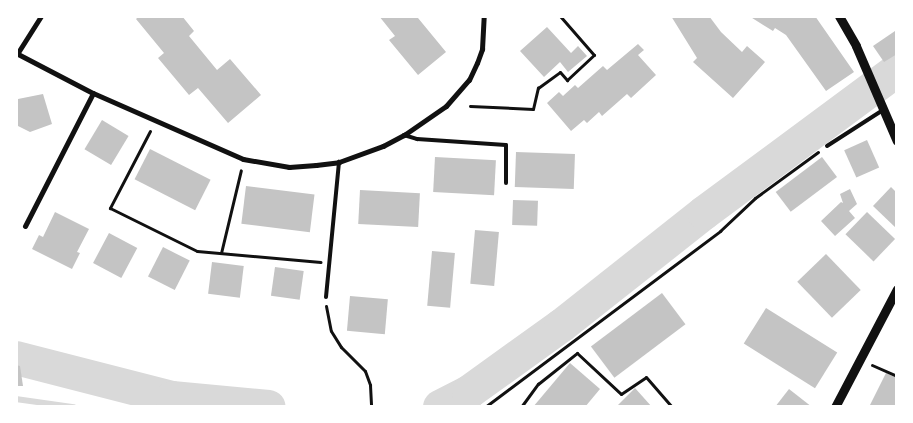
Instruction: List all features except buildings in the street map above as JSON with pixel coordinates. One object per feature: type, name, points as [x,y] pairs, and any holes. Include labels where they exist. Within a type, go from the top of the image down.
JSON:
[{"type":"street","points":[[41,16],[17,53],[93,92],[243,159],[289,167],[339,162],[383,146],[404,135],[446,106],[469,80],[482,49],[484,16]]},
{"type":"street","points":[[839,16],[866,69],[897,140]]},
{"type":"street","points":[[25,226],[93,92]]},
{"type":"street","points":[[835,407],[897,289]]},
{"type":"lane","points":[[827,146],[881,105]]},
{"type":"lane","points":[[404,135],[417,138],[506,145],[506,183]]},
{"type":"lane","points":[[326,298],[339,162]]},
{"type":"path","points":[[470,106],[533,109],[538,88],[560,72],[567,80],[594,56],[560,16]]},
{"type":"path","points":[[150,130],[110,208],[197,251],[329,262]]},
{"type":"path","points":[[485,407],[720,231],[755,198],[827,146]]},
{"type":"path","points":[[221,253],[241,170]]},
{"type":"path","points":[[326,298],[331,330],[341,347],[364,371],[370,385],[371,407]]},
{"type":"path","points":[[521,407],[538,384],[577,353],[621,394],[646,377],[672,407]]},
{"type":"path","points":[[870,364],[897,376]]},
{"type":"path","points":[[888,371],[897,372]]},
{"type":"waterway","points":[[440,407],[469,392],[561,326],[704,213],[897,70]]},
{"type":"waterway","points":[[16,358],[172,398],[269,407]]},
{"type":"waterway","points":[[16,399],[73,407]]}]
